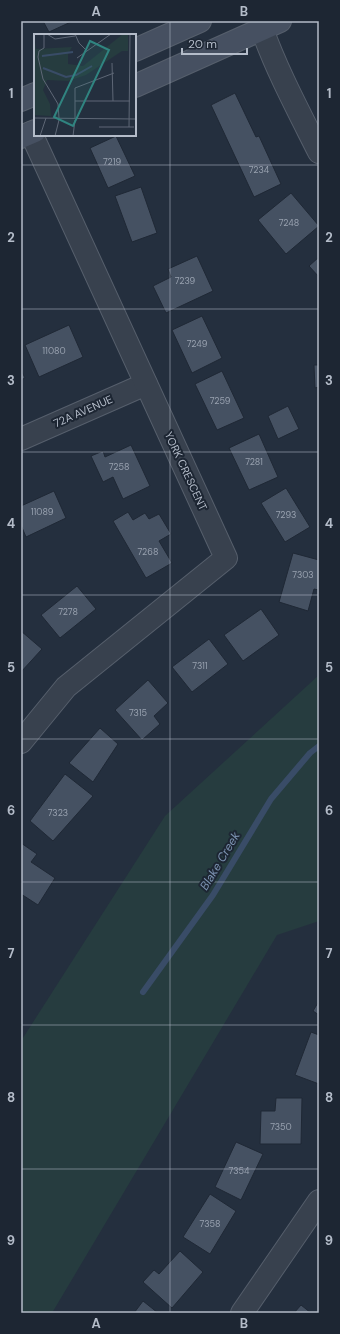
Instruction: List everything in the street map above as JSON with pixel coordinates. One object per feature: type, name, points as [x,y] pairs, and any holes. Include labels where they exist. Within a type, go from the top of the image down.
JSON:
[{"type":"main road","points":[[136,50],[200,21]]},
{"type":"main road","points":[[136,86],[271,25]]},
{"type":"main road","points":[[21,100],[34,94]]},
{"type":"street","points":[[271,25],[268,45],[290,95],[319,152]]},
{"type":"street","name":"YORK CRESCENT","points":[[21,742],[66,687],[226,558],[29,134]]},
{"type":"street","name":"72A AVENUE","points":[[21,439],[146,384]]},
{"type":"street","points":[[242,1313],[319,1201]]},
{"type":"green space","points":[[319,675],[319,921],[277,935],[52,1313],[21,1313],[21,1041],[165,816]]},
{"type":"building","points":[[43,21],[73,21],[49,32]]},
{"type":"building","points":[[235,93],[256,137],[259,136],[281,184],[254,197],[211,105]]},
{"type":"building","points":[[116,136],[135,176],[108,188],[90,148]]},
{"type":"building","points":[[141,187],[157,233],[132,242],[115,196]]},
{"type":"building","points":[[291,193],[319,226],[286,254],[258,220]]},
{"type":"building","points":[[197,256],[213,291],[166,313],[153,286],[171,277],[168,269]]},
{"type":"building","points":[[319,257],[319,277],[309,266]]},
{"type":"building","points":[[202,316],[222,358],[192,373],[172,330]]},
{"type":"building","points":[[69,325],[83,357],[39,377],[25,345]]},
{"type":"building","points":[[314,365],[319,365],[319,387],[315,388]]},
{"type":"building","points":[[21,370],[25,378],[21,380]]},
{"type":"building","points":[[222,371],[244,418],[217,430],[195,384]]},
{"type":"building","points":[[288,406],[299,429],[278,439],[268,416]]},
{"type":"building","points":[[259,434],[278,477],[249,490],[229,448]]},
{"type":"building","points":[[131,445],[150,486],[123,499],[113,477],[103,482],[91,456],[103,451],[105,457]]},
{"type":"building","points":[[286,488],[310,527],[285,542],[261,503]]},
{"type":"building","points":[[54,491],[66,518],[26,537],[21,525],[21,506]]},
{"type":"building","points":[[128,512],[133,520],[145,513],[149,519],[159,514],[171,534],[159,541],[172,563],[146,578],[113,521]]},
{"type":"building","points":[[293,553],[319,560],[319,590],[314,589],[308,611],[279,602]]},
{"type":"building","points":[[77,586],[96,609],[60,638],[41,615]]},
{"type":"building","points":[[261,609],[279,635],[243,661],[224,635]]},
{"type":"building","points":[[21,631],[42,649],[21,672]]},
{"type":"building","points":[[209,639],[228,664],[192,692],[172,667]]},
{"type":"building","points":[[148,680],[168,703],[154,716],[160,724],[142,740],[115,710]]},
{"type":"building","points":[[100,728],[118,744],[93,782],[69,763]]},
{"type":"building","points":[[65,774],[93,796],[53,841],[30,821]]},
{"type":"building","points":[[21,843],[37,854],[31,862],[55,878],[38,905],[21,894]]},
{"type":"building","points":[[319,1001],[319,1015],[313,1011]]},
{"type":"building","points":[[311,1032],[319,1035],[319,1084],[295,1075]]},
{"type":"building","points":[[276,1098],[302,1098],[301,1144],[260,1144],[261,1111],[275,1111]]},
{"type":"building","points":[[236,1142],[263,1154],[241,1200],[215,1187]]},
{"type":"building","points":[[210,1194],[236,1211],[210,1254],[183,1237]]},
{"type":"building","points":[[180,1251],[203,1272],[172,1308],[143,1282],[154,1270],[159,1274]]},
{"type":"building","points":[[143,1301],[158,1313],[134,1313]]},
{"type":"building","points":[[301,1305],[311,1313],[294,1313]]},
{"type":"waterway","name":"Blake Creek","points":[[143,992],[213,895],[271,799],[310,753],[319,746]]}]
